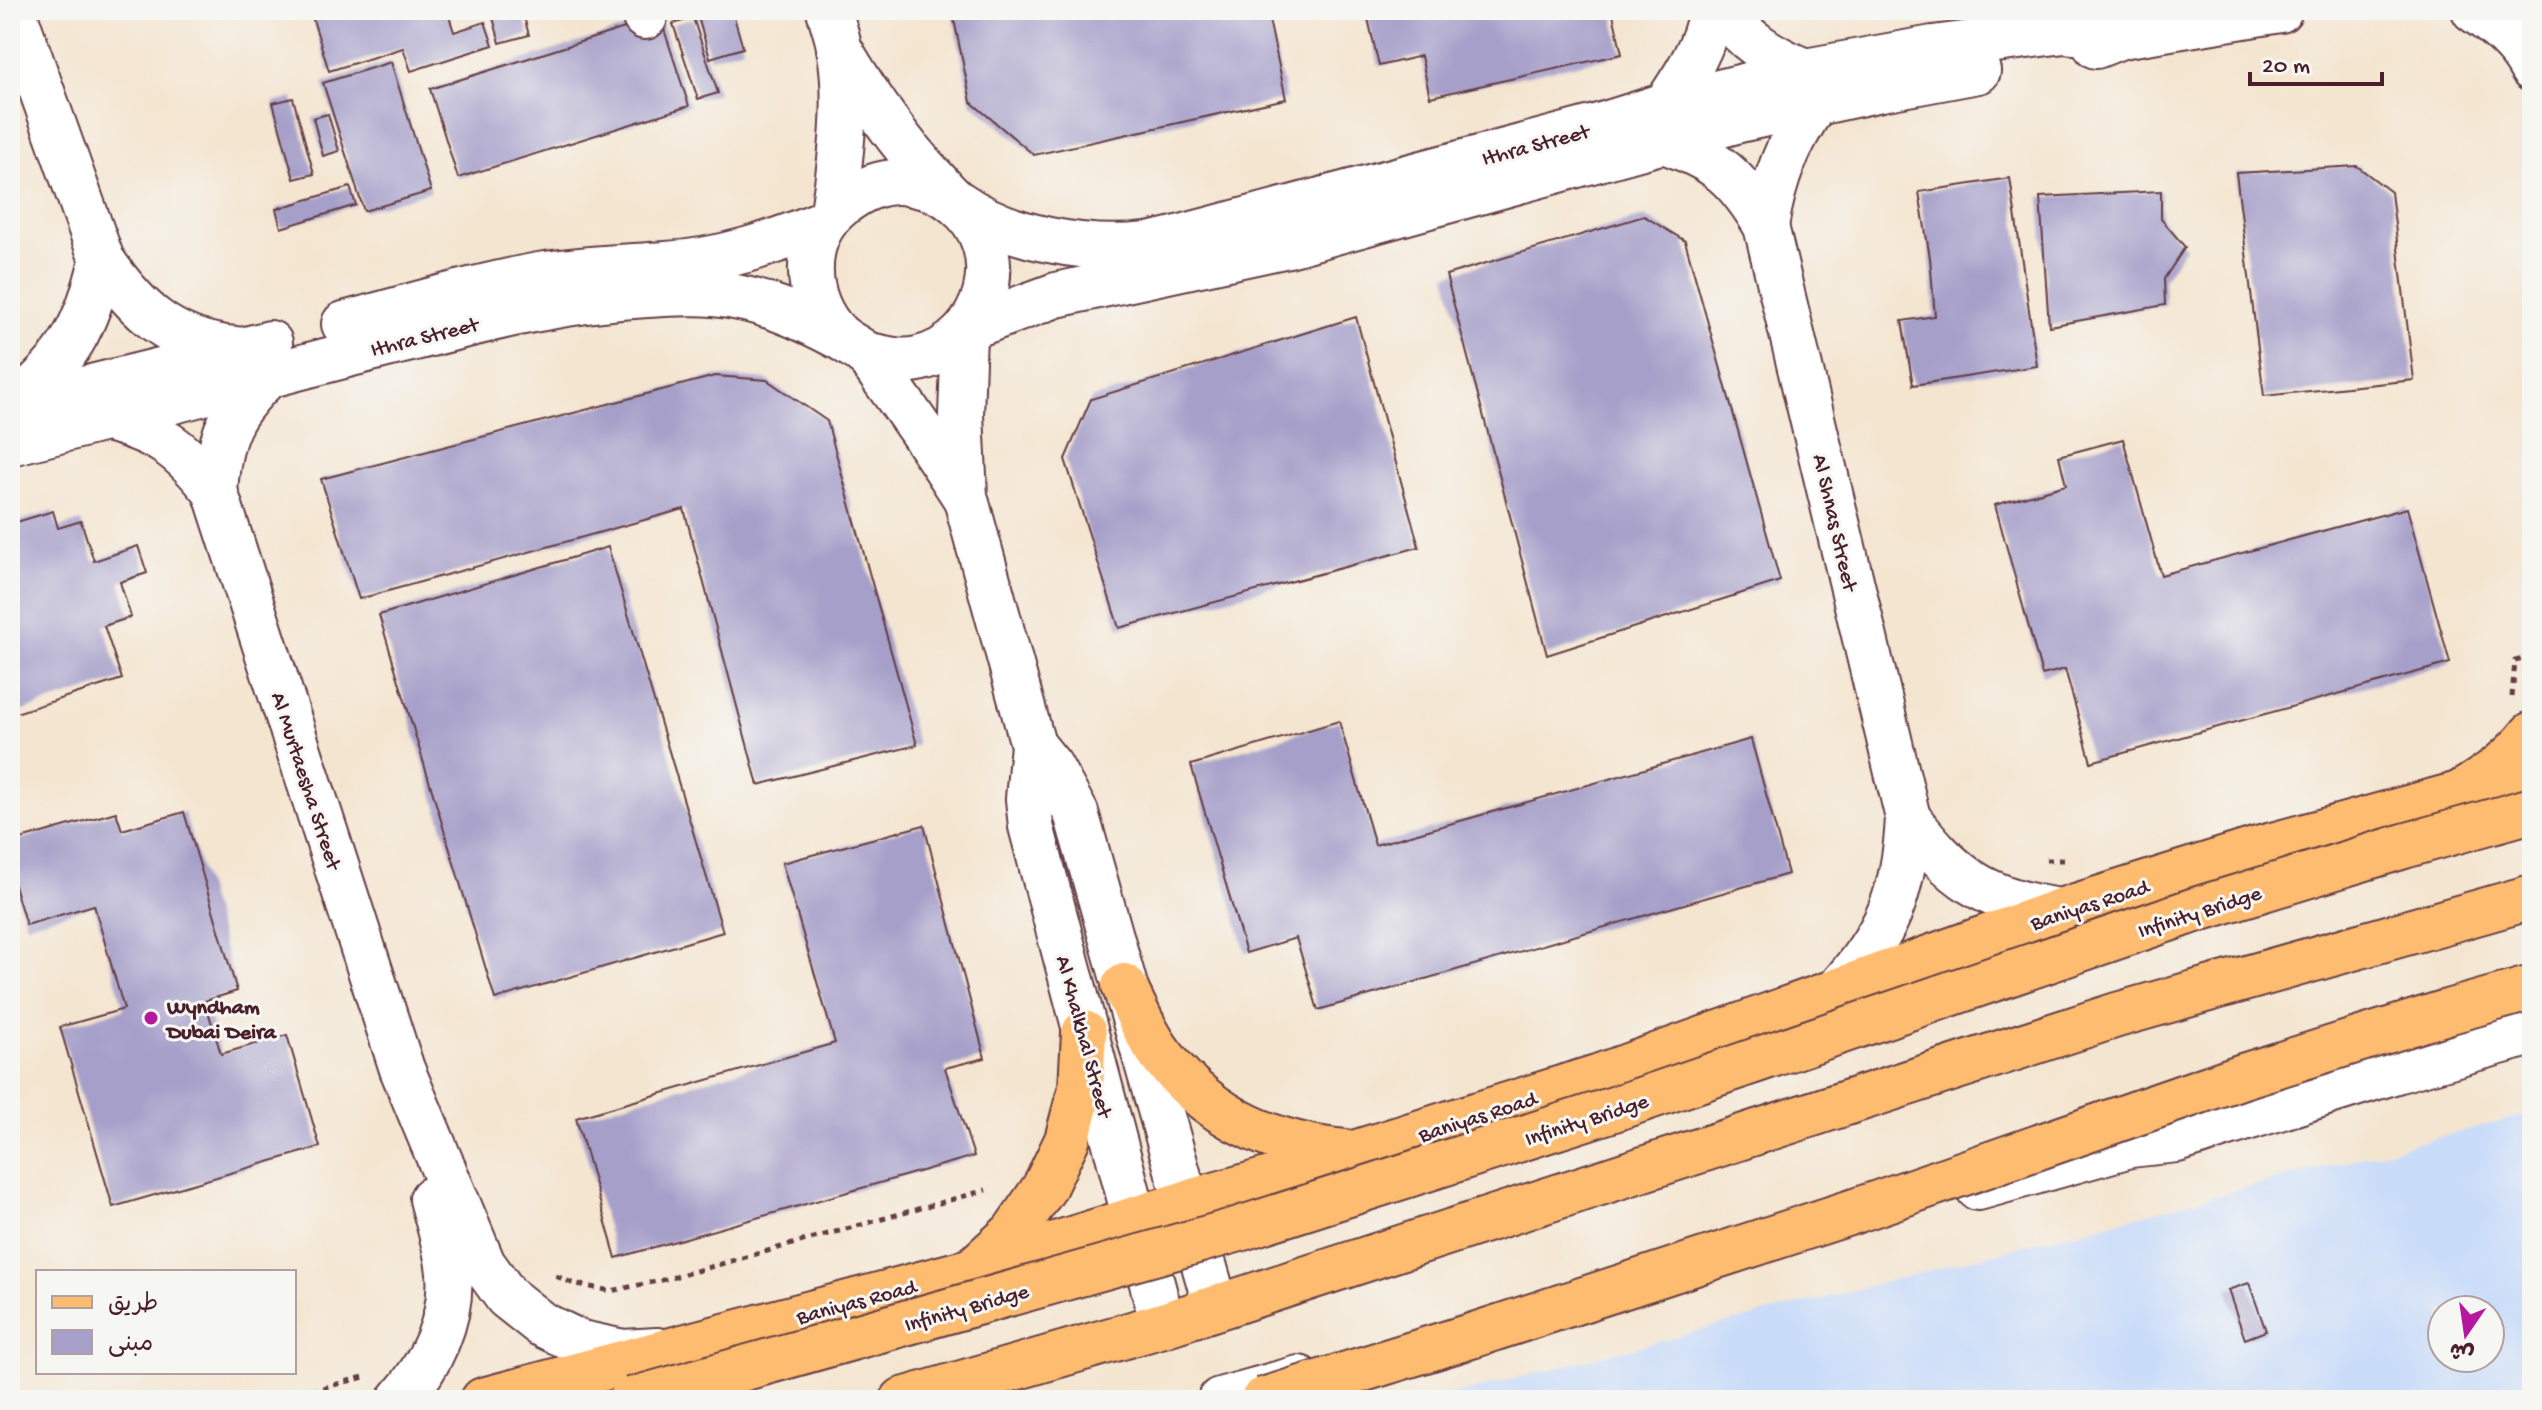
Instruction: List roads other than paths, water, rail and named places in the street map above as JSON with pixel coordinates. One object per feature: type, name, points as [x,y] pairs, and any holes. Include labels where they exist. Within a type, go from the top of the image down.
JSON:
[{"type":"main road","points":[[2459,794],[2492,773],[2532,734]]},
{"type":"main road","points":[[2459,794],[2532,792]]},
{"type":"main road","name":"Baniyas Road","points":[[483,1400],[973,1270],[1355,1153],[1597,1077],[2060,911],[2258,849],[2459,794]]},
{"type":"main road","name":"Infinity Bridge","points":[[631,1400],[1236,1230],[1614,1109],[2195,910],[2532,810]]},
{"type":"main road","points":[[903,1400],[1163,1325],[2117,1015],[2532,897]]},
{"type":"main road","points":[[1124,986],[1143,1026],[1166,1062],[1196,1093],[1231,1118],[1270,1137],[1313,1149],[1355,1153]]},
{"type":"main road","points":[[1263,1400],[1852,1212],[2243,1076],[2532,988]]},
{"type":"main road","points":[[973,1270],[1013,1233],[1044,1188],[1067,1140],[1081,1087],[1084,1033]]},
{"type":"street","points":[[13,10],[102,260],[124,291],[148,316],[177,335],[258,362]]},
{"type":"street","points":[[1664,123],[1698,55],[1711,10]]},
{"type":"street","points":[[1722,10],[1753,43],[1810,87]]},
{"type":"street","name":"Ithra Street","points":[[957,203],[1000,226],[1047,240],[1096,246],[1145,245],[1462,163],[1664,123],[1810,87],[2066,56],[2121,36],[2280,10]]},
{"type":"street","points":[[2474,10],[2503,30],[2527,58],[2532,69]]},
{"type":"street","points":[[834,29],[864,90],[892,129],[975,223],[986,248],[989,276],[984,303],[967,331],[942,350],[917,359],[890,360],[852,345],[823,318],[813,295],[810,270],[814,245],[829,217],[839,171],[842,130],[834,29]]},
{"type":"street","name":"Al Shnas Street","points":[[1766,226],[1771,193],[1797,131],[1810,87]]},
{"type":"street","name":"Ithra Street","points":[[967,331],[1056,295],[1288,245],[1664,123]]},
{"type":"street","name":"Al Shnas Street","points":[[1664,123],[1695,152],[1724,171],[1748,196],[1766,226],[1908,818],[1906,857],[1897,896],[1882,932],[1836,992]]},
{"type":"street","points":[[829,217],[854,195],[879,184],[907,182],[933,189],[957,203]]},
{"type":"street","name":"Ithra Street","points":[[10,443],[108,419],[258,362],[537,276],[582,269],[668,264],[748,250],[787,238],[829,217]]},
{"type":"street","points":[[10,407],[37,386],[60,361],[79,332],[92,300],[102,260]]},
{"type":"street","name":"Ithra Street","points":[[10,407],[562,303],[615,296],[714,294],[758,302],[800,316],[852,345]]},
{"type":"street","name":"Al Khalkhal Street","points":[[967,331],[961,415],[965,496],[1033,745],[1028,799],[1031,826],[1163,1325]]},
{"type":"street","name":"Al Khalkhal Street","points":[[852,345],[916,424],[965,496]]},
{"type":"street","name":"Al Murtaesha Street","points":[[215,491],[217,458],[227,425],[245,397],[258,362]]},
{"type":"street","name":"Al Murtaesha Street","points":[[108,419],[140,428],[169,444],[194,465],[215,491],[402,1069],[483,1264],[507,1297],[541,1324],[581,1343],[623,1352],[667,1350]]},
{"type":"street","name":"Al Khalkhal Street","points":[[1033,745],[1058,777],[1076,813],[1216,1307]]},
{"type":"street","name":"Al Shnas Street","points":[[1908,818],[1933,851],[1959,875],[1990,894],[2024,906],[2060,911]]},
{"type":"street","points":[[2130,1145],[2148,1129],[2190,1105],[2378,1042],[2532,996]]},
{"type":"street","points":[[1220,1400],[2130,1145],[2177,1140],[2399,1070],[2532,1033]]},
{"type":"street","name":"Al Murtaesha Street","points":[[385,1388],[418,1380],[437,1345],[447,1306],[450,1274],[402,1069]]},
{"type":"water","points":[[2532,1384],[2532,1400],[2472,1400]]},
{"type":"place","name":"Wyndham Dubai Deira","points":[[151,1018]]}]
